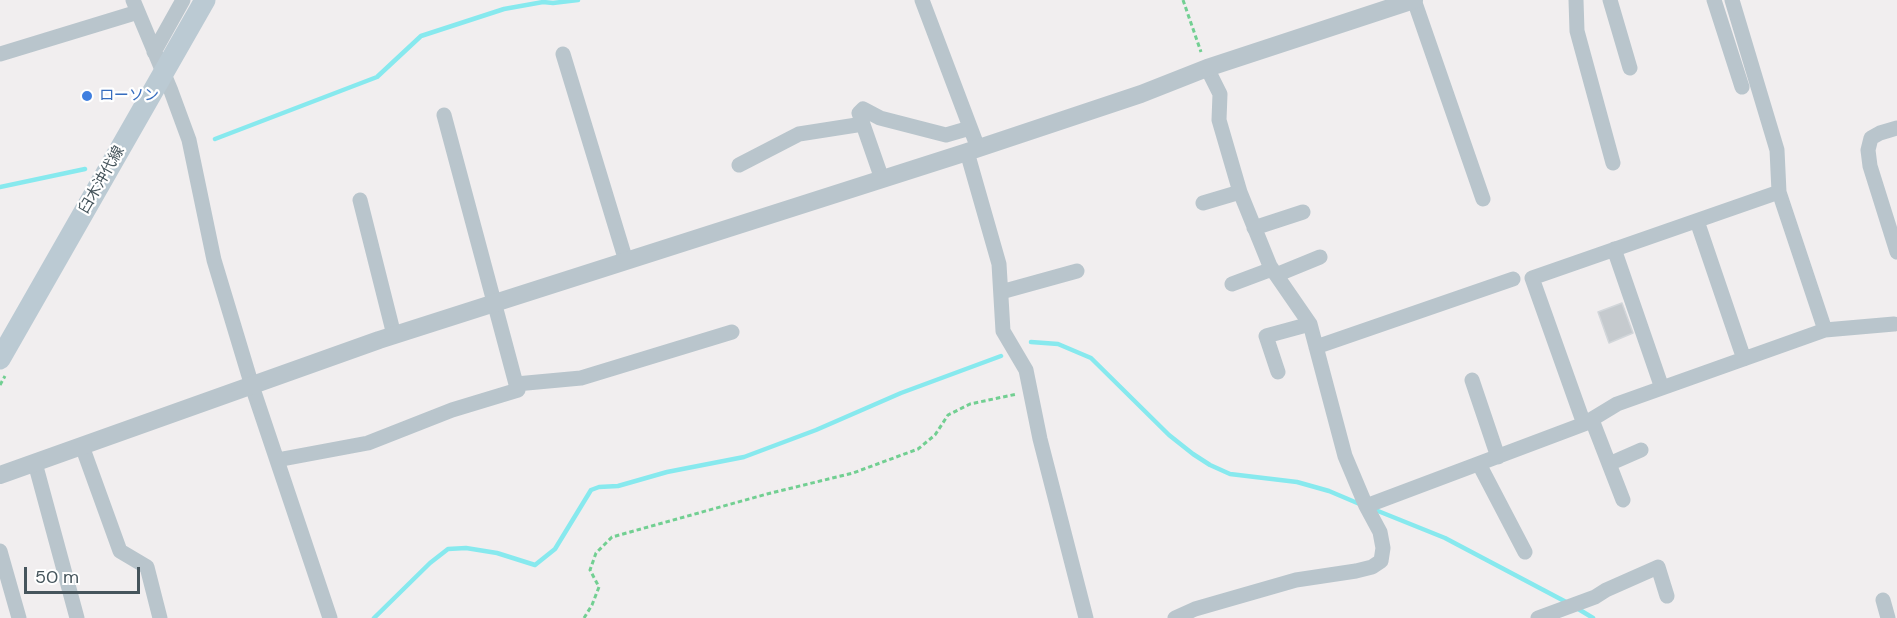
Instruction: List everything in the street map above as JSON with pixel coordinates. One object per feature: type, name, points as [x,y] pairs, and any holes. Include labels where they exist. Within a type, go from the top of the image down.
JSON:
[{"type":"main road","name":"臼木沖代線","points":[[0,359],[205,0]]},
{"type":"street","points":[[154,52],[183,0]]},
{"type":"street","points":[[922,0],[970,128],[999,264],[1003,331],[1026,370],[1040,439],[1086,618]]},
{"type":"street","points":[[0,475],[394,335],[973,150],[1141,94],[1207,68],[1414,0],[1483,199]]},
{"type":"street","points":[[1576,0],[1577,31],[1614,163]]},
{"type":"street","points":[[1610,0],[1630,69]]},
{"type":"street","points":[[1714,0],[1742,87]]},
{"type":"street","points":[[1732,0],[1777,150],[1779,192],[1825,330]]},
{"type":"street","points":[[0,54],[136,6],[189,140],[214,260],[252,386],[330,618]]},
{"type":"street","points":[[563,54],[626,261]]},
{"type":"street","points":[[1175,618],[1195,609],[1296,580],[1356,572],[1372,567],[1381,561],[1383,548],[1380,532],[1366,506],[1345,456],[1310,324],[1274,272],[1240,192],[1219,120],[1220,94],[1207,68]]},
{"type":"street","points":[[882,179],[859,113],[863,109],[880,118],[946,135],[970,128]]},
{"type":"street","points":[[277,460],[368,443],[452,410],[518,390],[444,116]]},
{"type":"street","points":[[739,165],[799,134],[863,124]]},
{"type":"street","points":[[1897,128],[1871,138],[1868,150],[1870,166],[1897,252]]},
{"type":"street","points":[[1203,203],[1240,192]]},
{"type":"street","points":[[1623,500],[1609,464],[1588,422],[1532,278],[1779,192]]},
{"type":"street","points":[[360,200],[394,335]]},
{"type":"street","points":[[1254,228],[1303,212]]},
{"type":"street","points":[[1696,221],[1744,359]]},
{"type":"street","points":[[1614,249],[1662,388]]},
{"type":"street","points":[[1232,284],[1320,256]]},
{"type":"street","points":[[1001,292],[1077,271]]},
{"type":"street","points":[[1316,347],[1514,279]]},
{"type":"street","points":[[1278,372],[1266,336],[1310,324]]},
{"type":"street","points":[[1366,506],[1588,422],[1617,404],[1825,330],[1894,324]]},
{"type":"street","points":[[516,384],[581,378],[732,332]]},
{"type":"street","points":[[1472,380],[1498,457]]},
{"type":"street","points":[[82,446],[120,551],[147,567],[160,618]]},
{"type":"street","points":[[1609,464],[1641,450]]},
{"type":"street","points":[[35,463],[77,618]]},
{"type":"street","points":[[1479,464],[1525,552]]},
{"type":"street","points":[[0,551],[19,618]]},
{"type":"street","points":[[1538,618],[1595,597],[1656,561],[1666,596]]},
{"type":"street","points":[[1883,600],[1888,618]]},
{"type":"path","points":[[1183,0],[1207,68]]},
{"type":"path","points":[[584,618],[599,587],[590,570],[596,553],[612,537],[853,473],[918,449],[935,435],[948,414],[970,404],[1031,391]]},
{"type":"building","points":[[1622,303],[1633,333],[1609,343],[1598,312]]},
{"type":"waterway","points":[[215,139],[377,77],[421,36],[504,9],[543,2],[578,0]]},
{"type":"waterway","points":[[0,187],[85,169]]},
{"type":"waterway","points":[[1031,342],[1058,344],[1091,358],[1169,435],[1210,465],[1230,474],[1297,482],[1329,491],[1362,505]]},
{"type":"waterway","points":[[374,618],[430,563],[448,549],[466,548],[497,553],[535,565],[555,549],[591,490],[744,457],[816,430],[901,393],[1001,356]]},
{"type":"waterway","points":[[1373,509],[1445,538],[1568,603]]},
{"type":"waterway","points":[[1575,607],[1593,618]]},
{"type":"place","name":"ローソン","points":[[87,96]]}]
